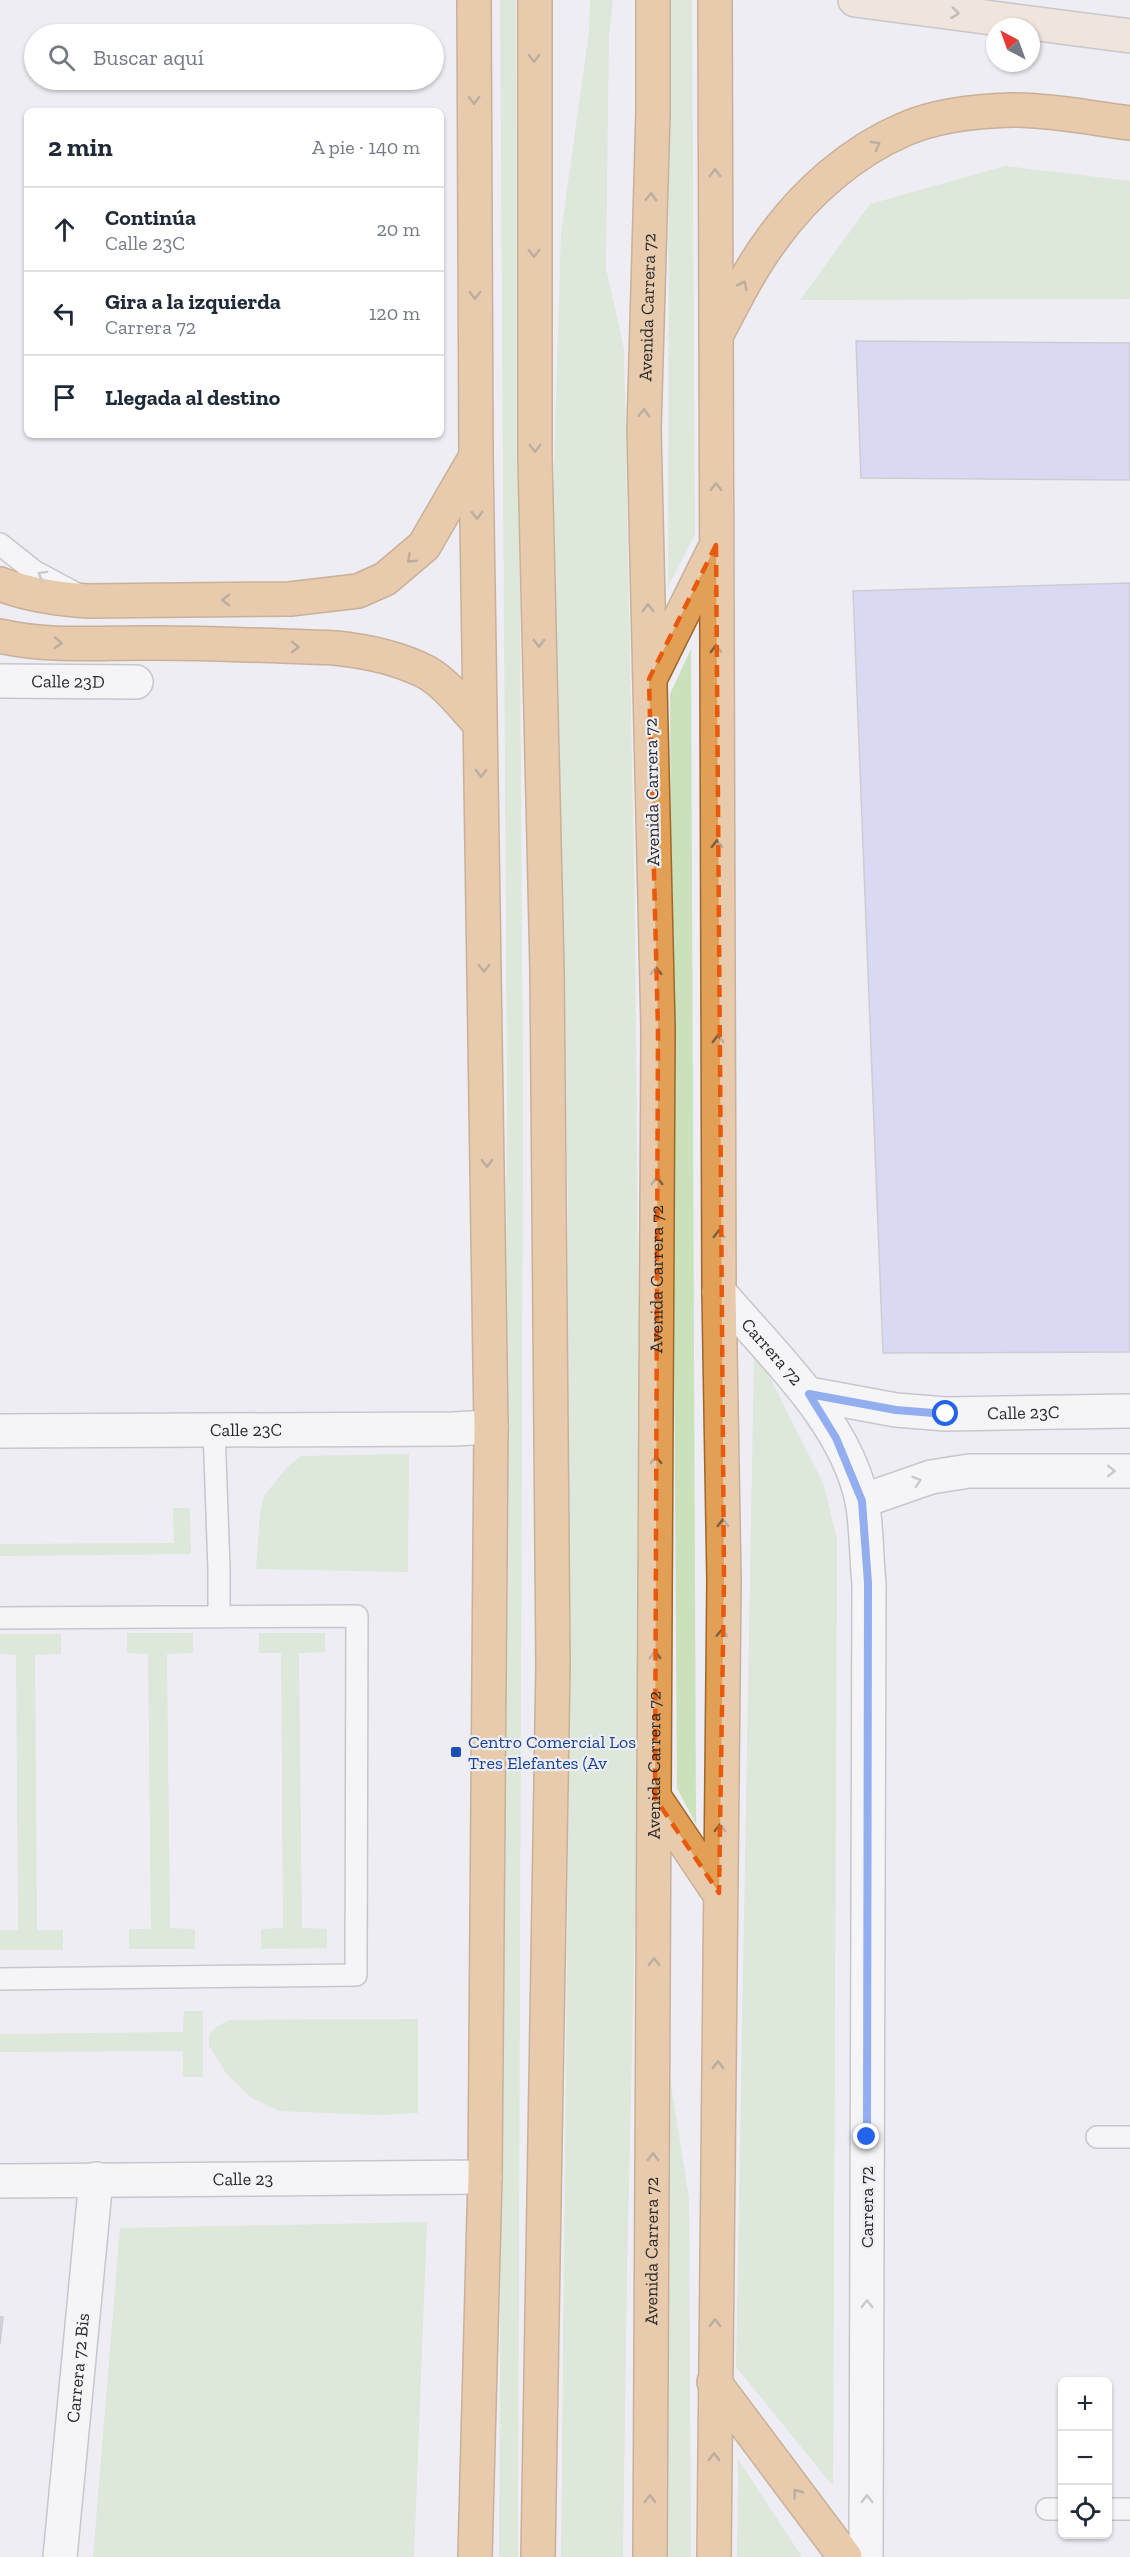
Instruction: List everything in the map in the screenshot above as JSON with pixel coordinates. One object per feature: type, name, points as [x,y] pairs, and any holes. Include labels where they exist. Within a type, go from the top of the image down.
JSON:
[{"type":"highway","points":[[474,0],[476,456],[491,1427],[485,2177],[475,2557]]},
{"type":"highway","points":[[535,0],[535,458],[547,969],[553,1665],[538,2557]]},
{"type":"highway","name":"Avenida Carrera 72","points":[[650,2557],[658,1029],[644,430],[653,112],[653,0]]},
{"type":"highway","points":[[714,2557],[719,1893],[724,1581],[719,1292],[715,0]]},
{"type":"highway","points":[[716,336],[750,272],[773,237],[801,203],[833,174],[865,151],[906,128],[959,114],[1014,110],[1130,123]]},
{"type":"highway","points":[[0,584],[22,593],[56,599],[88,601],[290,599],[358,591],[385,579],[424,546],[476,456]]},
{"type":"highway","points":[[650,679],[716,545]]},
{"type":"highway","points":[[0,636],[19,640],[74,644],[155,643],[335,648],[362,651],[389,658],[427,673],[480,724]]},
{"type":"highway","points":[[655,1798],[719,1893]]},
{"type":"highway","points":[[714,2382],[845,2557]]},
{"type":"main road","points":[[855,0],[1130,36]]},
{"type":"street","name":"Calle 23D","points":[[0,681],[136,682]]},
{"type":"street","name":"Carrera 72","points":[[719,1292],[809,1394],[836,1438],[862,1501],[868,1583],[866,2557]]},
{"type":"street","name":"Calle 23C","points":[[809,1394],[896,1410],[946,1414],[1130,1411]]},
{"type":"street","name":"Calle 23C","points":[[0,1431],[491,1427]]},
{"type":"street","points":[[862,1501],[931,1477],[969,1471],[1130,1471]]},
{"type":"street","name":"Calle 23","points":[[0,2181],[485,2177]]},
{"type":"street","name":"Carrera 72 Bis","points":[[60,2557],[96,2179]]},
{"type":"lane","points":[[0,544],[34,571],[88,601]]},
{"type":"lane","points":[[214,1430],[219,1617]]},
{"type":"lane","points":[[0,1618],[357,1616],[356,1975],[0,1979]]},
{"type":"lane","points":[[1097,2137],[1130,2137]]},
{"type":"lane","points":[[1112,2509],[1130,2509]]},
{"type":"highlighted area","points":[[716,545],[724,1581],[719,1893],[655,1798],[658,1029],[649,679]]},
{"type":"green space","points":[[500,0],[516,0],[523,1091],[518,2557],[499,2557],[507,1093]]},
{"type":"green space","points":[[590,0],[613,0],[609,34],[606,268],[624,349],[635,917],[641,1658],[623,2557],[561,2557],[569,1754],[568,1197],[555,712],[554,470],[561,233],[589,32]]},
{"type":"green space","points":[[669,0],[692,0],[695,534],[668,587]]},
{"type":"green space","points":[[1005,166],[1130,181],[1130,299],[800,300],[870,204]]},
{"type":"green space","points":[[691,649],[696,1824],[677,1788],[670,694]]},
{"type":"green space","points":[[754,1355],[768,1374],[824,1485],[837,1540],[833,2486],[736,2367]]},
{"type":"green space","points":[[409,1454],[408,1572],[256,1569],[260,1514],[264,1496],[287,1467],[301,1456]]},
{"type":"green space","points":[[173,1508],[190,1508],[191,1554],[0,1556],[0,1544],[174,1543]]},
{"type":"green space","points":[[127,1633],[193,1633],[193,1653],[167,1654],[170,1928],[195,1929],[195,1949],[129,1949],[129,1929],[151,1929],[148,1654],[127,1653]]},
{"type":"green space","points":[[259,1633],[325,1633],[325,1652],[299,1653],[302,1928],[327,1929],[327,1948],[261,1949],[261,1929],[283,1928],[281,1653],[259,1653]]},
{"type":"green space","points":[[0,1634],[61,1634],[61,1654],[35,1655],[37,1930],[63,1930],[63,1950],[0,1950],[0,1930],[18,1930],[16,1655],[0,1654]]},
{"type":"green space","points":[[184,2011],[203,2011],[203,2077],[183,2077],[183,2051],[0,2052],[0,2034],[183,2032]]},
{"type":"green space","points":[[418,2019],[418,2113],[379,2115],[279,2111],[250,2097],[226,2073],[209,2046],[209,2035],[216,2027],[229,2020]]},
{"type":"green space","points":[[668,2066],[689,2198],[691,2557],[667,2557]]},
{"type":"green space","points":[[427,2222],[414,2557],[93,2557],[120,2228]]},
{"type":"green space","points":[[738,2459],[802,2557],[737,2557]]},
{"type":"building","points":[[856,341],[1130,343],[1130,480],[861,478]]},
{"type":"building","points":[[1130,583],[1130,1352],[883,1353],[853,591]]},
{"type":"building","points":[[0,2317],[3,2317],[0,2344]]},
{"type":"place","name":"Centro Comercial Los Tres Elefantes (Av","points":[[456,1752]]},
{"type":"route","points":[[867,2137],[868,1583],[862,1501],[836,1438],[809,1394],[896,1410],[946,1414]]}]
